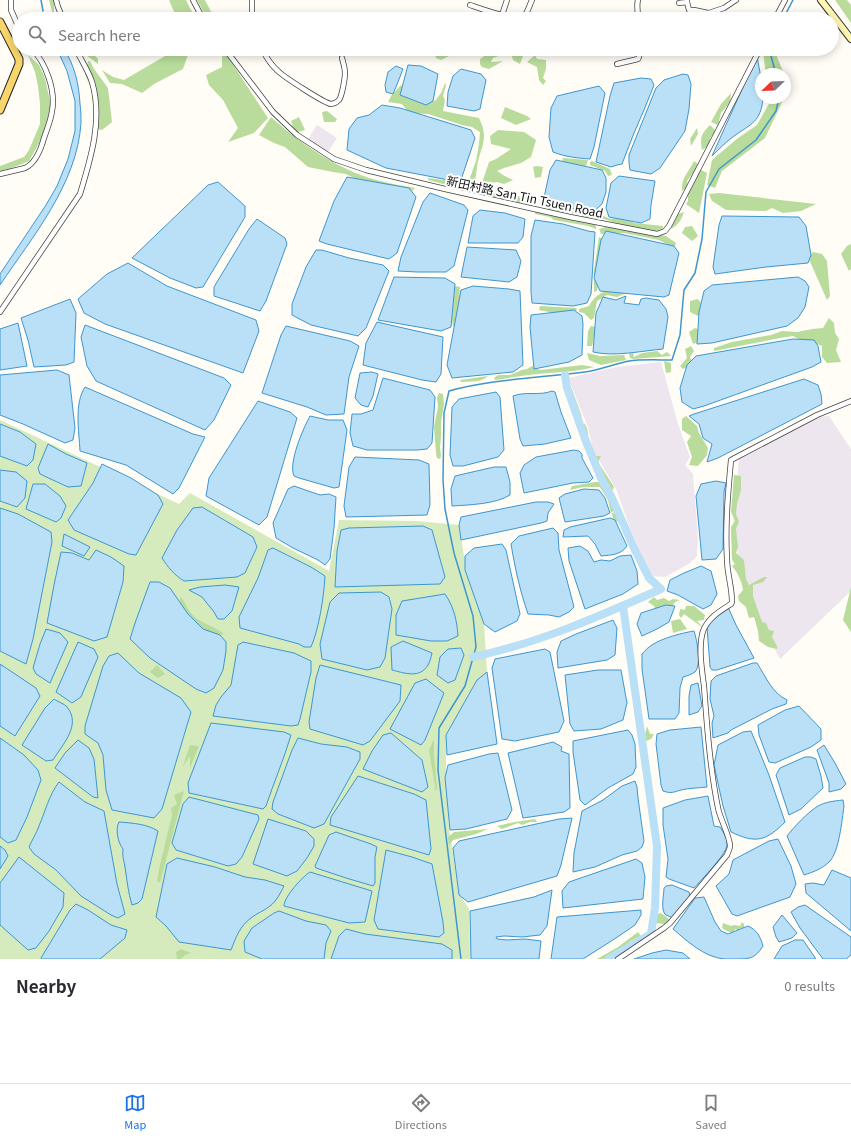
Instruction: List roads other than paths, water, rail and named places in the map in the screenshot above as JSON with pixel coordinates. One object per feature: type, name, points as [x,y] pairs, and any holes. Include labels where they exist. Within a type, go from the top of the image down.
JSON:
[{"type":"main road","points":[[821,0],[830,12]]},
{"type":"main road","points":[[0,22],[12,45]]},
{"type":"main road","points":[[839,23],[851,39]]},
{"type":"main road","points":[[0,110],[19,64],[17,56]]},
{"type":"street","points":[[11,0],[12,12]]},
{"type":"street","points":[[56,0],[60,12]]},
{"type":"street","points":[[193,0],[199,12]]},
{"type":"street","points":[[252,0],[252,12]]},
{"type":"street","points":[[503,12],[507,0]]},
{"type":"street","points":[[527,12],[532,0]]},
{"type":"street","points":[[638,0],[638,12]]},
{"type":"street","points":[[711,12],[724,8],[736,0]]},
{"type":"street","points":[[779,12],[785,0]]},
{"type":"street","points":[[679,3],[687,1],[689,10],[703,12]]},
{"type":"street","points":[[470,5],[490,12]]},
{"type":"street","points":[[0,174],[28,167],[34,160],[41,147],[52,112],[52,94],[46,71],[38,56]]},
{"type":"street","points":[[0,312],[80,194],[87,172],[96,132],[96,107],[92,82],[79,56]]},
{"type":"street","name":"新田村路 San Tin Tsuen Road","points":[[230,56],[273,112],[297,135],[334,159],[366,170],[439,187],[570,217],[657,234],[665,231],[669,226],[756,56]]},
{"type":"street","points":[[266,56],[271,64],[279,72],[330,104],[335,103],[340,96],[345,72],[342,58]]},
{"type":"street","points":[[617,64],[638,59],[639,56]]},
{"type":"street","points":[[618,959],[670,923],[727,854],[730,848],[718,809],[714,784],[701,647],[704,631],[709,620],[732,602],[731,583],[727,568],[726,556],[731,460],[817,415],[851,402]]},
{"type":"water","points":[[60,56],[68,56],[74,69],[77,83],[81,111],[78,145],[62,188],[51,208],[0,285],[0,274],[46,205],[57,186],[68,159],[75,131],[75,101],[67,71]]},
{"type":"water","points":[[757,56],[759,68],[755,68],[755,104],[762,104],[760,112],[754,122],[731,138],[712,156]]},
{"type":"water","points":[[408,65],[421,66],[438,74],[433,101],[426,105],[400,95]]},
{"type":"water","points":[[396,66],[403,69],[393,94],[386,92],[385,85],[388,72]]},
{"type":"water","points":[[461,69],[481,74],[486,80],[480,109],[474,111],[447,106],[448,92],[453,76]]},
{"type":"water","points":[[683,74],[688,75],[691,84],[685,131],[660,168],[651,174],[630,170],[629,155],[656,88],[664,80]]},
{"type":"water","points":[[641,78],[651,79],[654,85],[622,164],[611,167],[596,162],[614,83]]},
{"type":"water","points":[[599,86],[605,93],[594,147],[590,159],[576,158],[553,152],[549,137],[551,108],[557,96]]},
{"type":"water","points":[[382,105],[400,108],[471,130],[475,138],[462,177],[454,181],[386,168],[347,150],[349,129],[357,118],[369,115]]},
{"type":"water","points":[[556,160],[602,170],[606,178],[606,192],[602,204],[592,213],[543,202],[550,170]]},
{"type":"water","points":[[619,176],[655,181],[650,219],[641,223],[609,217],[606,208],[611,183]]},
{"type":"water","points":[[347,177],[409,188],[416,197],[397,253],[389,259],[319,241],[334,201]]},
{"type":"water","points":[[218,182],[245,206],[245,217],[203,287],[196,288],[170,278],[132,258],[208,185]]},
{"type":"water","points":[[430,193],[464,205],[468,210],[454,266],[446,272],[398,271],[401,257],[423,202]]},
{"type":"water","points":[[480,210],[505,213],[525,219],[523,237],[518,243],[468,243],[473,216]]},
{"type":"water","points":[[722,216],[799,217],[806,226],[811,255],[808,263],[715,274],[713,267],[719,225]]},
{"type":"water","points":[[257,219],[285,238],[287,244],[266,301],[260,311],[214,296],[214,287],[249,229]]},
{"type":"water","points":[[535,220],[563,224],[595,232],[591,294],[587,303],[573,306],[532,303],[531,236]]},
{"type":"water","points":[[606,231],[674,246],[679,253],[669,295],[664,297],[600,291],[594,278],[601,240]]},
{"type":"water","points":[[467,247],[516,250],[521,261],[517,277],[509,282],[461,277]]},
{"type":"water","points":[[316,250],[322,250],[349,258],[383,265],[389,271],[366,328],[358,336],[311,325],[292,315],[292,304],[306,267]]},
{"type":"water","points":[[128,263],[167,286],[256,320],[259,331],[243,373],[105,324],[84,313],[78,299],[107,274]]},
{"type":"water","points":[[394,277],[445,278],[455,284],[451,327],[441,331],[378,320]]},
{"type":"water","points":[[798,277],[805,281],[809,287],[805,307],[798,318],[787,326],[712,343],[697,344],[699,312],[704,291],[712,285]]},
{"type":"water","points":[[473,286],[520,291],[523,365],[513,372],[452,378],[447,365],[461,290]]},
{"type":"water","points":[[626,296],[624,303],[639,305],[641,299],[646,298],[659,300],[666,309],[668,317],[663,349],[619,354],[593,352],[596,313],[603,297],[616,300]]},
{"type":"water","points":[[70,299],[76,313],[74,362],[66,365],[34,367],[21,318]]},
{"type":"water","points":[[574,310],[582,316],[582,355],[569,362],[534,369],[530,327],[531,315]]},
{"type":"water","points":[[377,322],[443,337],[441,374],[436,382],[422,380],[363,365],[366,343]]},
{"type":"water","points":[[18,323],[27,366],[0,370],[0,329]]},
{"type":"water","points":[[85,325],[224,378],[231,385],[214,420],[205,430],[96,381],[87,366],[81,337]]},
{"type":"water","points":[[286,326],[350,341],[359,346],[349,377],[344,414],[326,415],[307,407],[262,393],[281,335]]},
{"type":"water","points":[[793,339],[814,340],[818,346],[821,362],[812,367],[704,406],[693,409],[682,402],[680,388],[687,365],[696,356]]},
{"type":"water","points":[[57,370],[69,375],[75,428],[73,440],[65,443],[0,415],[0,375]]},
{"type":"water","points":[[372,372],[378,374],[373,396],[368,407],[361,405],[355,398],[360,373]]},
{"type":"water","points":[[383,378],[430,390],[435,397],[432,443],[427,449],[367,450],[353,446],[350,433],[352,414],[361,414],[373,410]]},
{"type":"water","points":[[804,379],[818,385],[822,404],[718,458],[707,462],[712,444],[703,438],[699,424],[689,416]]},
{"type":"water","points":[[85,387],[193,434],[205,437],[179,488],[173,494],[126,465],[80,451],[78,409],[79,401]]},
{"type":"water","points":[[552,391],[555,392],[571,438],[545,444],[523,446],[520,439],[513,396]]},
{"type":"water","points":[[496,392],[500,397],[504,450],[498,457],[463,466],[453,466],[450,455],[452,407],[459,399]]},
{"type":"water","points":[[258,401],[290,412],[297,418],[267,517],[259,525],[206,496],[209,478]]},
{"type":"water","points":[[310,416],[328,420],[343,420],[347,430],[339,487],[334,488],[294,476],[293,463],[295,455],[300,437]]},
{"type":"water","points":[[0,424],[20,432],[36,444],[33,460],[27,466],[0,456]]},
{"type":"water","points":[[48,444],[87,463],[81,486],[68,487],[40,474],[38,468]]},
{"type":"water","points":[[574,450],[579,451],[582,454],[582,458],[593,478],[589,482],[573,483],[524,493],[520,473],[524,465],[536,457]]},
{"type":"water","points":[[355,457],[419,460],[429,464],[430,505],[427,515],[346,517],[344,506],[349,467]]},
{"type":"water","points":[[102,464],[131,478],[158,495],[163,504],[136,555],[129,554],[74,530],[68,520],[93,483]]},
{"type":"water","points":[[494,467],[506,467],[510,482],[510,495],[490,502],[452,506],[451,489],[455,476]]},
{"type":"water","points":[[0,470],[16,472],[27,481],[25,498],[17,507],[0,501]]},
{"type":"water","points":[[716,481],[726,483],[724,492],[723,549],[716,559],[702,560],[696,496],[701,484]]},
{"type":"water","points":[[33,484],[45,484],[60,496],[66,506],[61,518],[56,522],[26,509]]},
{"type":"water","points":[[294,486],[320,495],[329,494],[336,497],[330,559],[325,565],[276,538],[273,523],[288,489]]},
{"type":"water","points":[[584,489],[599,490],[605,498],[610,513],[604,516],[565,522],[559,498],[565,494]]},
{"type":"water","points":[[536,502],[548,502],[554,504],[548,513],[547,521],[461,540],[459,525],[461,517]]},
{"type":"water","points":[[202,507],[253,537],[257,547],[245,573],[237,577],[184,581],[172,571],[162,558],[177,530],[193,508]]},
{"type":"water","points":[[0,508],[18,514],[51,532],[52,542],[33,639],[26,664],[0,651]]},
{"type":"water","points":[[610,518],[615,520],[627,546],[619,553],[601,556],[595,544],[588,536],[563,537],[564,530],[570,527]]},
{"type":"water","points":[[423,526],[432,530],[445,577],[440,584],[335,587],[337,551],[341,530],[349,528]]},
{"type":"water","points":[[553,528],[558,533],[559,550],[574,607],[569,612],[559,617],[528,614],[518,579],[511,544],[519,536]]},
{"type":"water","points":[[64,534],[90,547],[84,556],[62,546]]},
{"type":"water","points":[[502,544],[506,550],[520,614],[517,621],[495,632],[484,624],[465,570],[465,556],[474,548]]},
{"type":"water","points":[[580,546],[588,551],[594,562],[601,560],[610,561],[620,556],[631,555],[637,571],[638,584],[623,594],[585,609],[569,561],[568,548]]},
{"type":"water","points":[[273,548],[311,567],[325,576],[321,612],[311,647],[304,647],[299,644],[240,628],[239,617],[258,578],[268,550]]},
{"type":"water","points":[[96,550],[111,557],[124,566],[123,582],[107,637],[94,641],[47,623],[61,552],[72,553],[89,560]]},
{"type":"water","points":[[701,566],[711,571],[717,594],[711,605],[703,609],[678,595],[667,591],[670,580]]},
{"type":"water","points":[[150,582],[159,582],[170,588],[188,614],[203,629],[220,635],[226,642],[223,670],[214,688],[206,693],[196,689],[150,658],[130,639]]},
{"type":"water","points":[[225,585],[239,587],[232,611],[224,619],[218,619],[202,597],[189,590],[200,587]]},
{"type":"water","points":[[381,592],[389,597],[392,609],[385,658],[380,667],[367,670],[322,659],[320,644],[330,602],[339,593]]},
{"type":"water","points":[[445,594],[451,604],[457,625],[458,636],[447,641],[431,641],[396,635],[396,615],[402,601]]},
{"type":"water","points":[[666,605],[675,606],[669,622],[642,636],[637,624],[641,613]]},
{"type":"water","points":[[728,607],[754,658],[717,670],[712,670],[710,667],[707,627],[718,610]]},
{"type":"water","points":[[613,620],[617,628],[615,655],[607,660],[558,668],[557,652],[561,641]]},
{"type":"water","points":[[46,629],[60,633],[68,642],[50,683],[36,674],[33,668]]},
{"type":"water","points":[[694,631],[699,658],[698,664],[695,672],[683,677],[680,688],[679,713],[675,719],[649,719],[642,669],[642,654],[656,642],[678,634]]},
{"type":"water","points":[[403,641],[432,653],[428,665],[421,672],[412,674],[392,670],[391,647]]},
{"type":"water","points":[[78,642],[94,649],[98,657],[81,697],[72,703],[56,692]]},
{"type":"water","points":[[243,642],[294,653],[311,661],[311,672],[298,725],[291,726],[213,716],[216,705],[231,685],[238,645]]},
{"type":"water","points":[[461,648],[464,655],[455,680],[448,683],[437,675],[440,657],[448,649]]},
{"type":"water","points":[[545,649],[550,652],[564,721],[559,732],[515,741],[502,739],[492,668],[495,659]]},
{"type":"water","points":[[118,653],[139,673],[181,698],[191,712],[162,809],[154,818],[112,810],[106,790],[103,755],[98,743],[85,734],[85,726],[103,666],[109,656]]},
{"type":"water","points":[[753,663],[757,663],[773,689],[787,700],[786,704],[772,709],[728,733],[713,738],[712,723],[714,716],[710,699],[711,681],[716,676]]},
{"type":"water","points":[[0,664],[36,688],[40,696],[15,736],[0,726]]},
{"type":"water","points":[[320,665],[401,685],[400,701],[370,741],[363,745],[310,729],[309,722],[316,678]]},
{"type":"water","points":[[598,670],[621,670],[627,703],[623,720],[601,729],[574,731],[570,724],[565,675]]},
{"type":"water","points":[[487,672],[497,744],[447,755],[446,735],[477,680]]},
{"type":"water","points":[[426,679],[444,693],[425,740],[421,745],[390,729],[415,683]]},
{"type":"water","points":[[698,683],[702,706],[698,712],[689,715],[689,696],[691,685]]},
{"type":"water","points":[[54,699],[67,707],[71,714],[72,728],[53,760],[46,761],[22,745],[45,708]]},
{"type":"water","points":[[799,706],[821,729],[821,740],[811,747],[775,763],[769,762],[759,735],[758,725],[785,710]]},
{"type":"water","points":[[211,723],[284,732],[291,735],[266,806],[263,809],[189,793],[188,783]]},
{"type":"water","points":[[701,727],[707,787],[672,792],[663,791],[656,744],[657,734],[670,730]]},
{"type":"water","points":[[628,730],[632,735],[635,744],[636,767],[633,774],[608,788],[585,805],[580,800],[573,752],[573,741]]},
{"type":"water","points":[[751,731],[769,775],[785,822],[772,833],[760,839],[747,838],[731,832],[723,806],[714,765],[718,745],[743,732]]},
{"type":"water","points":[[391,733],[422,760],[428,787],[422,792],[363,769],[372,751],[383,735]]},
{"type":"water","points":[[0,738],[24,755],[38,770],[41,780],[27,817],[16,840],[8,843],[0,837]]},
{"type":"water","points":[[298,738],[321,744],[347,747],[360,752],[360,759],[324,824],[314,828],[278,814],[272,809],[273,802],[292,750]]},
{"type":"water","points":[[78,740],[89,748],[94,759],[98,798],[93,797],[55,768],[65,753]]},
{"type":"water","points":[[553,742],[562,747],[561,751],[569,754],[570,808],[564,812],[523,818],[508,753]]},
{"type":"water","points":[[824,745],[846,784],[841,789],[829,792],[829,783],[817,750]]},
{"type":"water","points":[[498,753],[512,810],[507,819],[466,829],[450,830],[445,778],[448,765]]},
{"type":"water","points":[[805,757],[816,759],[823,788],[801,809],[789,815],[776,775],[780,768]]},
{"type":"water","points":[[358,776],[414,794],[426,800],[431,849],[429,855],[330,825],[331,817]]},
{"type":"water","points":[[635,781],[644,841],[642,847],[637,851],[622,855],[595,867],[573,872],[574,853],[582,811],[603,800],[622,786]]},
{"type":"water","points":[[59,782],[85,802],[104,811],[117,884],[125,914],[118,918],[81,896],[56,870],[34,854],[29,847],[50,798]]},
{"type":"water","points":[[708,796],[714,826],[720,827],[726,838],[727,845],[718,861],[694,888],[666,877],[668,859],[663,825],[663,808],[685,800]]},
{"type":"water","points":[[189,797],[258,815],[259,819],[242,857],[236,864],[228,866],[176,850],[172,843],[183,804]]},
{"type":"water","points":[[843,800],[844,806],[840,836],[832,858],[823,867],[804,875],[787,836],[801,820],[818,806],[833,801]]},
{"type":"water","points":[[572,818],[557,876],[468,902],[459,895],[453,848],[459,841],[559,819]]},
{"type":"water","points":[[268,819],[306,831],[314,839],[314,846],[307,858],[297,871],[287,876],[253,864]]},
{"type":"water","points":[[119,822],[144,825],[158,831],[142,899],[138,903],[132,905],[123,858],[123,849],[118,836],[117,828]]},
{"type":"water","points":[[336,832],[377,847],[375,857],[375,883],[373,886],[316,868],[315,866],[329,835]]},
{"type":"water","points":[[778,839],[791,866],[796,884],[790,897],[737,916],[732,914],[716,886],[729,874],[733,860],[769,841]]},
{"type":"water","points":[[0,846],[5,850],[8,856],[0,869]]},
{"type":"water","points":[[386,850],[432,864],[443,922],[444,933],[439,937],[378,929],[374,920]]},
{"type":"water","points":[[19,857],[64,893],[63,907],[49,931],[36,948],[28,950],[0,925],[0,883]]},
{"type":"water","points":[[177,858],[284,886],[272,904],[253,916],[241,928],[231,950],[179,942],[166,926],[156,917],[167,864]]},
{"type":"water","points":[[636,859],[642,863],[645,877],[643,899],[563,908],[562,891],[569,882]]},
{"type":"water","points":[[832,870],[851,878],[851,931],[806,893],[805,884],[813,883],[824,885]]},
{"type":"water","points":[[310,872],[372,891],[365,922],[349,923],[284,906],[287,898],[294,888]]},
{"type":"water","points":[[672,885],[689,892],[690,897],[673,918],[666,915],[663,910],[664,888]]},
{"type":"water","points":[[552,890],[547,926],[540,935],[496,937],[497,939],[507,940],[525,939],[541,941],[539,959],[471,959],[470,911],[534,897]]},
{"type":"water","points":[[704,897],[715,922],[721,931],[728,934],[748,926],[756,931],[763,946],[758,953],[746,959],[717,958],[696,948],[673,929],[695,898]]},
{"type":"water","points":[[76,904],[111,925],[127,930],[125,938],[100,959],[42,959],[41,958],[70,910]]},
{"type":"water","points":[[805,905],[851,937],[851,955],[846,959],[823,959],[800,928],[791,912],[798,907]]},
{"type":"water","points":[[641,910],[641,915],[635,925],[583,959],[551,959],[557,917]]},
{"type":"water","points":[[279,911],[306,921],[326,925],[331,931],[326,943],[324,959],[262,959],[245,952],[244,941],[252,928]]},
{"type":"water","points":[[782,915],[797,933],[792,938],[779,942],[773,927]]},
{"type":"water","points":[[346,929],[365,934],[442,944],[452,950],[452,959],[331,959],[339,936]]},
{"type":"water","points":[[795,940],[803,940],[816,959],[774,959],[782,946]]},
{"type":"water","points":[[666,950],[683,953],[690,959],[634,959],[652,953]]},
{"type":"waterway","points":[[41,0],[43,11]]},
{"type":"waterway","points":[[787,12],[793,0]]},
{"type":"waterway","points":[[771,56],[774,68]]},
{"type":"waterway","points":[[461,959],[438,770],[439,728],[465,686],[476,647],[473,616],[454,553],[445,509],[443,480],[444,413],[449,391],[499,381],[591,371],[629,361],[672,360],[680,335],[684,290],[695,273],[702,239],[706,192],[719,169],[756,140],[776,111],[778,104]]},
{"type":"waterway","points":[[473,657],[522,644],[569,628],[661,589],[649,578],[612,498],[601,478],[567,388],[565,375]]},
{"type":"waterway","points":[[609,959],[651,934],[655,908],[657,846],[623,606]]}]
